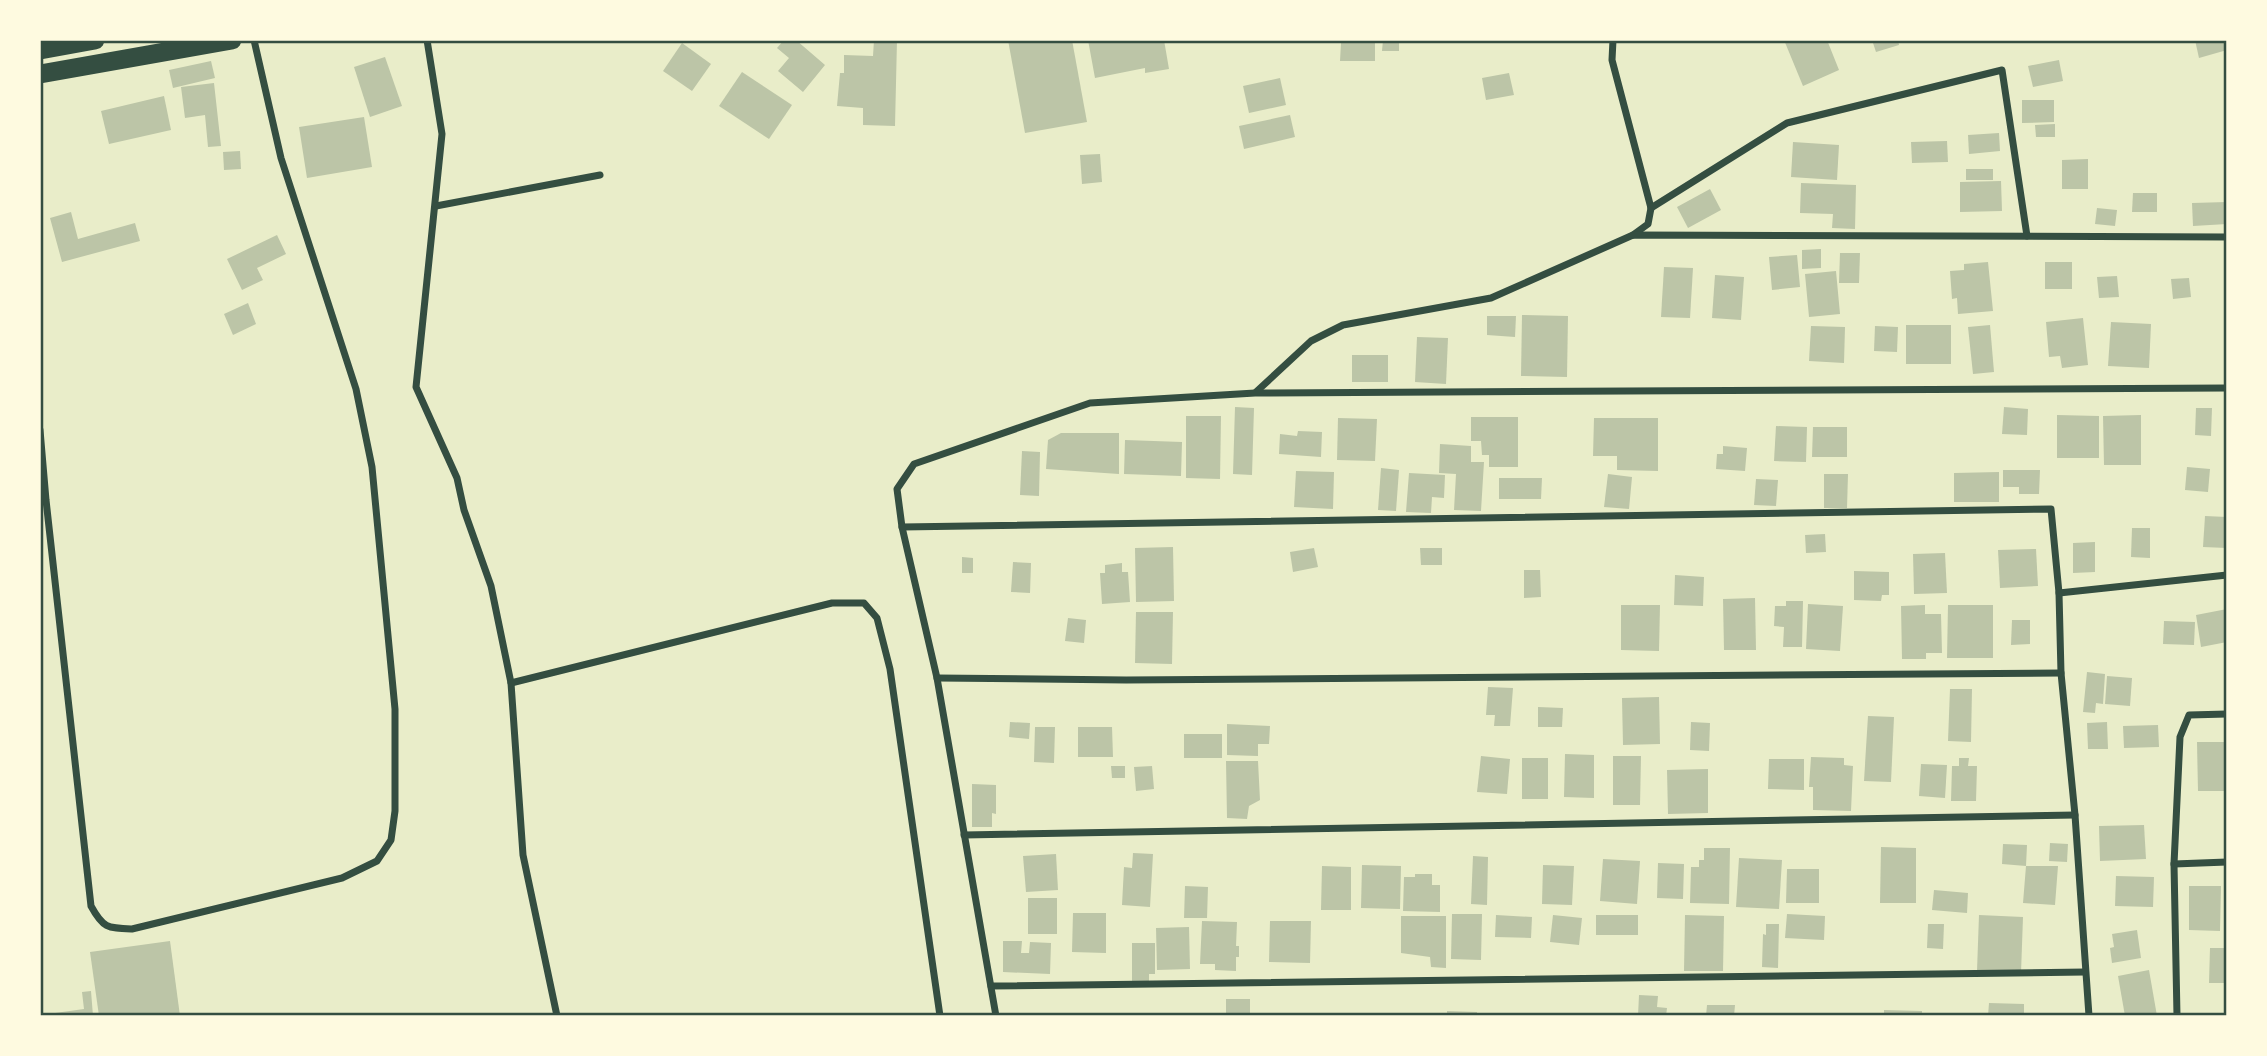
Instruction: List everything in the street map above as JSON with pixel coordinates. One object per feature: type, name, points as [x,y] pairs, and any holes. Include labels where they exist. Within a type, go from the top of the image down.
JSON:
[{"type":"highway","points":[[40,50],[95,40]]},
{"type":"highway","points":[[40,74],[232,40]]},
{"type":"street","points":[[40,430],[91,906],[100,923],[110,928],[132,929],[342,878],[377,861],[391,840],[395,811],[395,709],[372,467],[356,389],[281,158],[254,40]]},
{"type":"street","points":[[427,40],[442,134],[416,387],[457,478],[464,510],[491,586],[511,683],[523,855],[557,1016]]},
{"type":"street","points":[[1255,393],[1311,341],[1343,326],[1491,298],[1633,235],[1648,224],[1651,208],[1612,61],[1613,40]]},
{"type":"street","points":[[1651,208],[1787,123],[2002,70],[2028,236]]},
{"type":"street","points":[[436,206],[600,175]]},
{"type":"street","points":[[1633,235],[2227,237]]},
{"type":"street","points":[[996,1016],[937,678],[902,527],[897,489],[914,464],[1090,403],[1255,393],[2227,388]]},
{"type":"street","points":[[902,527],[2052,509],[2059,593],[2061,673],[2075,815],[2089,1016]]},
{"type":"street","points":[[2059,593],[2227,575]]},
{"type":"street","points":[[511,683],[832,603],[864,603],[877,618],[890,669],[940,1016]]},
{"type":"street","points":[[937,678],[1126,680],[2061,673]]},
{"type":"street","points":[[2177,1016],[2174,864],[2180,737],[2189,715],[2227,715]]},
{"type":"street","points":[[964,835],[2075,815]]},
{"type":"street","points":[[2174,864],[2227,862]]},
{"type":"street","points":[[991,986],[2085,972]]},
{"type":"building","points":[[784,40],[796,40],[825,65],[803,92],[778,71],[789,58],[777,48]]},
{"type":"building","points":[[874,40],[897,40],[895,126],[863,125],[863,108],[837,106],[840,73],[844,73],[844,55],[873,56]]},
{"type":"building","points":[[1008,40],[1072,40],[1087,122],[1025,133]]},
{"type":"building","points":[[1088,40],[1164,40],[1169,69],[1145,73],[1145,68],[1095,78]]},
{"type":"building","points":[[1353,40],[1375,40],[1375,61],[1340,61],[1341,43],[1353,43]]},
{"type":"building","points":[[1383,40],[1399,40],[1399,51],[1382,51]]},
{"type":"building","points":[[1784,40],[1827,40],[1839,70],[1803,86]]},
{"type":"building","points":[[1872,40],[1898,40],[1899,45],[1876,52]]},
{"type":"building","points":[[2195,40],[2227,40],[2227,50],[2199,58]]},
{"type":"building","points":[[682,43],[711,64],[692,91],[663,71]]},
{"type":"building","points":[[385,57],[402,106],[370,117],[354,67]]},
{"type":"building","points":[[2059,60],[2063,81],[2033,87],[2028,66]]},
{"type":"building","points":[[211,61],[215,78],[173,88],[169,70]]},
{"type":"building","points":[[742,72],[792,105],[769,139],[719,106]]},
{"type":"building","points":[[1509,73],[1514,95],[1486,100],[1482,78]]},
{"type":"building","points":[[1280,78],[1286,105],[1249,113],[1243,86]]},
{"type":"building","points":[[214,83],[221,146],[208,147],[205,115],[185,118],[181,87]]},
{"type":"building","points":[[164,96],[171,130],[109,144],[101,111]]},
{"type":"building","points":[[2022,100],[2054,100],[2054,122],[2022,123]]},
{"type":"building","points":[[1290,115],[1295,137],[1244,149],[1239,126]]},
{"type":"building","points":[[364,117],[372,167],[307,178],[299,127]]},
{"type":"building","points":[[2055,124],[2055,137],[2036,137],[2035,125]]},
{"type":"building","points":[[1999,133],[2000,151],[1969,154],[1968,135]]},
{"type":"building","points":[[1947,141],[1948,162],[1912,163],[1911,142]]},
{"type":"building","points":[[1793,142],[1839,145],[1837,180],[1791,177]]},
{"type":"building","points":[[240,151],[241,169],[224,170],[223,152]]},
{"type":"building","points":[[1100,154],[1102,182],[1082,184],[1080,155]]},
{"type":"building","points":[[2088,159],[2088,189],[2062,189],[2062,160]]},
{"type":"building","points":[[1966,169],[1993,169],[1993,180],[1966,180]]},
{"type":"building","points":[[2001,181],[2002,211],[1960,212],[1960,182]]},
{"type":"building","points":[[1801,183],[1856,185],[1855,229],[1832,228],[1833,214],[1800,213]]},
{"type":"building","points":[[1710,189],[1721,210],[1688,228],[1677,207]]},
{"type":"building","points":[[2133,193],[2157,193],[2157,212],[2132,212]]},
{"type":"building","points":[[2227,202],[2227,224],[2193,226],[2192,203]]},
{"type":"building","points":[[2097,208],[2117,210],[2115,226],[2095,224]]},
{"type":"building","points":[[71,212],[78,239],[135,223],[140,241],[62,262],[50,218]]},
{"type":"building","points":[[277,235],[286,254],[257,268],[263,280],[242,290],[227,259]]},
{"type":"building","points":[[1821,249],[1821,268],[1802,269],[1802,250]]},
{"type":"building","points":[[1840,253],[1860,253],[1859,283],[1839,283]]},
{"type":"building","points":[[1797,255],[1800,287],[1772,290],[1769,257]]},
{"type":"building","points":[[1988,262],[1993,311],[1958,314],[1957,298],[1952,299],[1950,271],[1964,270],[1964,264]]},
{"type":"building","points":[[2045,262],[2072,262],[2072,289],[2045,289]]},
{"type":"building","points":[[1664,267],[1693,268],[1690,318],[1661,317]]},
{"type":"building","points":[[1836,271],[1840,314],[1809,317],[1805,274]]},
{"type":"building","points":[[1715,275],[1744,277],[1741,320],[1712,318]]},
{"type":"building","points":[[2117,276],[2119,297],[2099,298],[2097,277]]},
{"type":"building","points":[[2189,278],[2191,297],[2173,299],[2171,279]]},
{"type":"building","points":[[248,303],[256,324],[233,335],[224,314]]},
{"type":"building","points":[[1522,315],[1568,316],[1567,377],[1521,376]]},
{"type":"building","points":[[1487,316],[1516,316],[1515,337],[1487,335]]},
{"type":"building","points":[[2083,318],[2088,365],[2062,368],[2060,356],[2049,357],[2046,322]]},
{"type":"building","points":[[2111,322],[2151,324],[2149,368],[2108,366]]},
{"type":"building","points":[[1906,325],[1951,325],[1951,364],[1906,364]]},
{"type":"building","points":[[1990,325],[1994,372],[1973,374],[1968,327]]},
{"type":"building","points":[[1811,326],[1845,327],[1844,363],[1809,361]]},
{"type":"building","points":[[1875,326],[1898,327],[1897,352],[1874,351]]},
{"type":"building","points":[[1417,337],[1448,338],[1446,384],[1415,382]]},
{"type":"building","points":[[1352,355],[1388,355],[1388,382],[1352,382]]},
{"type":"building","points":[[1235,407],[1254,408],[1252,475],[1233,474]]},
{"type":"building","points":[[2004,407],[2028,409],[2027,435],[2002,434]]},
{"type":"building","points":[[2196,408],[2212,408],[2211,436],[2195,435]]},
{"type":"building","points":[[2057,415],[2099,416],[2099,458],[2057,458]]},
{"type":"building","points":[[2141,415],[2141,465],[2104,465],[2103,416]]},
{"type":"building","points":[[1186,416],[1221,416],[1220,479],[1186,478]]},
{"type":"building","points":[[1471,417],[1518,417],[1518,467],[1489,467],[1489,455],[1482,455],[1481,441],[1471,441]]},
{"type":"building","points":[[1338,418],[1377,419],[1375,461],[1337,460]]},
{"type":"building","points":[[1594,418],[1658,418],[1658,471],[1617,470],[1617,456],[1593,456]]},
{"type":"building","points":[[1776,426],[1807,427],[1806,462],[1774,461]]},
{"type":"building","points":[[1813,427],[1847,427],[1847,457],[1812,457]]},
{"type":"building","points":[[1298,431],[1322,432],[1321,457],[1279,454],[1280,434],[1297,436]]},
{"type":"building","points":[[1061,433],[1119,433],[1119,474],[1046,469],[1048,440]]},
{"type":"building","points":[[1125,440],[1182,442],[1181,476],[1124,474]]},
{"type":"building","points":[[1440,444],[1471,446],[1471,462],[1484,462],[1481,511],[1454,510],[1456,474],[1439,473]]},
{"type":"building","points":[[1723,446],[1747,448],[1745,471],[1716,469],[1717,454],[1723,454]]},
{"type":"building","points":[[1022,451],[1040,452],[1039,496],[1020,495]]},
{"type":"building","points":[[2187,467],[2210,469],[2208,492],[2185,490]]},
{"type":"building","points":[[1381,468],[1399,470],[1396,511],[1378,510]]},
{"type":"building","points":[[2003,470],[2040,470],[2039,494],[2019,494],[2019,487],[2003,487]]},
{"type":"building","points":[[1296,471],[1334,472],[1333,509],[1294,507]]},
{"type":"building","points":[[1999,472],[1999,502],[1954,502],[1954,473]]},
{"type":"building","points":[[1409,473],[1445,475],[1444,498],[1432,497],[1431,513],[1406,512]]},
{"type":"building","points":[[1608,474],[1632,477],[1629,509],[1604,507]]},
{"type":"building","points":[[1824,474],[1848,474],[1847,508],[1824,508]]},
{"type":"building","points":[[1499,478],[1542,478],[1541,499],[1499,499]]},
{"type":"building","points":[[1756,479],[1778,480],[1776,506],[1754,505]]},
{"type":"building","points":[[2205,516],[2227,517],[2227,548],[2203,547]]},
{"type":"building","points":[[2132,528],[2150,528],[2150,558],[2131,557]]},
{"type":"building","points":[[1825,534],[1826,552],[1806,553],[1805,535]]},
{"type":"building","points":[[2095,542],[2095,572],[2073,573],[2073,543]]},
{"type":"building","points":[[1173,547],[1174,601],[1136,602],[1135,548]]},
{"type":"building","points":[[1314,548],[1318,567],[1293,572],[1290,552]]},
{"type":"building","points":[[1420,548],[1442,548],[1442,565],[1421,565]]},
{"type":"building","points":[[2036,549],[2038,586],[2000,588],[1998,550]]},
{"type":"building","points":[[1945,553],[1947,593],[1914,594],[1913,554]]},
{"type":"building","points":[[962,557],[973,558],[973,573],[962,573]]},
{"type":"building","points":[[1013,562],[1031,563],[1030,593],[1011,592]]},
{"type":"building","points":[[1122,563],[1122,572],[1128,572],[1130,602],[1102,604],[1100,573],[1105,573],[1105,565]]},
{"type":"building","points":[[1524,570],[1540,570],[1541,597],[1524,598]]},
{"type":"building","points":[[1854,571],[1889,572],[1889,595],[1882,595],[1881,601],[1854,600]]},
{"type":"building","points":[[1675,575],[1704,577],[1703,606],[1674,605]]},
{"type":"building","points":[[1755,598],[1756,650],[1724,650],[1723,599]]},
{"type":"building","points":[[1786,601],[1803,601],[1802,647],[1783,647],[1784,627],[1774,626],[1775,606],[1786,606]]},
{"type":"building","points":[[1808,604],[1843,606],[1840,651],[1806,649]]},
{"type":"building","points":[[1621,605],[1660,605],[1659,651],[1621,650]]},
{"type":"building","points":[[1925,605],[1925,614],[1941,614],[1942,653],[1926,653],[1926,659],[1902,659],[1901,606]]},
{"type":"building","points":[[1948,605],[1993,605],[1993,658],[1947,658]]},
{"type":"building","points":[[2227,609],[2227,642],[2201,647],[2196,615]]},
{"type":"building","points":[[1136,612],[1173,612],[1172,664],[1135,663]]},
{"type":"building","points":[[1068,618],[1086,620],[1084,643],[1065,641]]},
{"type":"building","points":[[2012,620],[2030,620],[2030,644],[2011,645]]},
{"type":"building","points":[[2164,621],[2195,622],[2194,645],[2163,644]]},
{"type":"building","points":[[2087,672],[2105,674],[2103,704],[2096,703],[2095,713],[2083,712]]},
{"type":"building","points":[[2107,676],[2132,678],[2130,706],[2105,704]]},
{"type":"building","points":[[1488,687],[1513,688],[1510,726],[1494,726],[1495,715],[1486,715]]},
{"type":"building","points":[[1950,689],[1972,689],[1971,742],[1948,741]]},
{"type":"building","points":[[1659,697],[1660,744],[1623,745],[1622,698]]},
{"type":"building","points":[[1538,707],[1563,708],[1562,727],[1538,727]]},
{"type":"building","points":[[1868,716],[1894,717],[1891,782],[1864,781]]},
{"type":"building","points":[[1010,722],[1030,723],[1029,739],[1009,737]]},
{"type":"building","points":[[1691,722],[1710,723],[1709,751],[1690,750]]},
{"type":"building","points":[[2107,722],[2108,749],[2088,749],[2087,723]]},
{"type":"building","points":[[1227,724],[1270,726],[1269,744],[1258,744],[1258,756],[1227,755]]},
{"type":"building","points":[[2158,725],[2159,747],[2124,748],[2123,726]]},
{"type":"building","points":[[1035,727],[1055,727],[1054,763],[1034,762]]},
{"type":"building","points":[[1078,727],[1112,727],[1113,757],[1078,757]]},
{"type":"building","points":[[1184,734],[1222,734],[1222,758],[1184,758]]},
{"type":"building","points":[[2197,742],[2227,742],[2227,791],[2198,791]]},
{"type":"building","points":[[1565,754],[1594,755],[1594,798],[1564,797]]},
{"type":"building","points":[[1481,756],[1510,759],[1507,794],[1477,792]]},
{"type":"building","points":[[1613,756],[1641,756],[1640,805],[1613,805]]},
{"type":"building","points":[[1811,757],[1844,758],[1844,765],[1853,766],[1851,811],[1813,810],[1813,787],[1809,787]]},
{"type":"building","points":[[1522,758],[1548,758],[1548,799],[1522,799]]},
{"type":"building","points":[[1959,758],[1969,758],[1968,766],[1977,766],[1976,801],[1951,801],[1952,766],[1959,766]]},
{"type":"building","points":[[1769,759],[1804,759],[1804,790],[1768,789]]},
{"type":"building","points":[[1226,761],[1258,761],[1260,800],[1249,806],[1247,819],[1227,818]]},
{"type":"building","points":[[1921,764],[1947,765],[1945,798],[1919,796]]},
{"type":"building","points":[[1111,766],[1125,766],[1125,778],[1112,778]]},
{"type":"building","points":[[1152,766],[1154,789],[1136,791],[1134,767]]},
{"type":"building","points":[[1708,769],[1708,813],[1668,814],[1667,770]]},
{"type":"building","points":[[972,784],[996,785],[996,814],[992,813],[992,827],[972,827]]},
{"type":"building","points":[[2144,825],[2146,859],[2100,861],[2099,826]]},
{"type":"building","points":[[2050,843],[2068,844],[2067,862],[2049,861]]},
{"type":"building","points":[[2003,844],[2027,845],[2026,866],[2002,864]]},
{"type":"building","points":[[1881,847],[1916,848],[1916,903],[1880,903]]},
{"type":"building","points":[[1704,848],[1730,848],[1729,904],[1690,903],[1691,867],[1699,867],[1699,860],[1704,860]]},
{"type":"building","points":[[1133,853],[1153,854],[1150,907],[1122,905],[1124,867],[1132,868]]},
{"type":"building","points":[[1056,854],[1058,890],[1026,892],[1023,856]]},
{"type":"building","points":[[1473,856],[1488,857],[1487,905],[1471,904]]},
{"type":"building","points":[[1739,858],[1782,860],[1779,909],[1736,907]]},
{"type":"building","points":[[1603,859],[1640,861],[1637,904],[1600,901]]},
{"type":"building","points":[[1658,863],[1684,864],[1683,899],[1657,898]]},
{"type":"building","points":[[1362,865],[1401,866],[1400,909],[1361,908]]},
{"type":"building","points":[[1543,865],[1574,866],[1572,905],[1542,904]]},
{"type":"building","points":[[1322,866],[1351,867],[1351,910],[1321,910]]},
{"type":"building","points":[[2026,866],[2058,866],[2055,905],[2023,903]]},
{"type":"building","points":[[1787,869],[1819,869],[1819,903],[1786,903]]},
{"type":"building","points":[[1415,874],[1432,874],[1432,885],[1440,885],[1440,912],[1403,911],[1404,877],[1415,877]]},
{"type":"building","points":[[2116,876],[2154,877],[2153,907],[2115,906]]},
{"type":"building","points":[[1185,886],[1208,887],[1207,918],[1184,918]]},
{"type":"building","points":[[2189,886],[2221,886],[2220,931],[2189,930]]},
{"type":"building","points":[[1934,890],[1968,893],[1967,913],[1932,910]]},
{"type":"building","points":[[1028,898],[1057,898],[1057,934],[1028,934]]},
{"type":"building","points":[[1073,913],[1106,913],[1106,953],[1072,952]]},
{"type":"building","points":[[1452,914],[1482,914],[1481,960],[1451,959]]},
{"type":"building","points":[[1787,914],[1825,916],[1824,940],[1785,938]]},
{"type":"building","points":[[1496,915],[1532,917],[1531,938],[1495,937]]},
{"type":"building","points":[[1553,915],[1582,918],[1579,945],[1550,942]]},
{"type":"building","points":[[1596,915],[1638,915],[1638,935],[1596,935]]},
{"type":"building","points":[[1685,915],[1724,916],[1723,971],[1684,971]]},
{"type":"building","points":[[1979,915],[2023,917],[2021,973],[1977,971]]},
{"type":"building","points":[[1401,916],[1446,916],[1446,968],[1431,967],[1430,957],[1401,953]]},
{"type":"building","points":[[1202,921],[1237,922],[1236,946],[1239,946],[1239,957],[1236,957],[1236,971],[1215,970],[1215,964],[1200,964]]},
{"type":"building","points":[[1270,921],[1311,921],[1310,963],[1269,962]]},
{"type":"building","points":[[1766,924],[1779,924],[1778,968],[1762,967]]},
{"type":"building","points":[[1928,924],[1944,924],[1943,949],[1927,948]]},
{"type":"building","points":[[1189,927],[1190,969],[1157,970],[1156,928]]},
{"type":"building","points":[[2137,930],[2141,958],[2112,963],[2112,934]]},
{"type":"building","points":[[170,941],[180,1016],[99,1016],[90,952]]},
{"type":"building","points":[[1003,941],[1022,941],[1021,953],[1029,953],[1030,942],[1051,943],[1050,974],[1003,972]]},
{"type":"building","points":[[1132,943],[1155,943],[1155,974],[1149,974],[1149,982],[1132,982]]},
{"type":"building","points":[[2210,948],[2227,948],[2227,983],[2209,983]]},
{"type":"building","points":[[2149,970],[2157,1016],[2125,1016],[2118,976]]},
{"type":"building","points":[[91,991],[93,1016],[55,1016],[55,1013],[84,1009],[82,992]]},
{"type":"building","points":[[1639,995],[1658,996],[1657,1007],[1667,1008],[1666,1016],[1638,1016]]},
{"type":"building","points":[[1226,999],[1250,999],[1250,1016],[1226,1016]]},
{"type":"building","points":[[1989,1003],[2024,1004],[2024,1016],[1988,1016]]},
{"type":"building","points":[[1707,1005],[1735,1005],[1734,1016],[1706,1016]]},
{"type":"building","points":[[1884,1010],[1922,1011],[1922,1016],[1884,1016]]},
{"type":"building","points":[[1447,1011],[1477,1012],[1477,1016],[1447,1016]]}]
